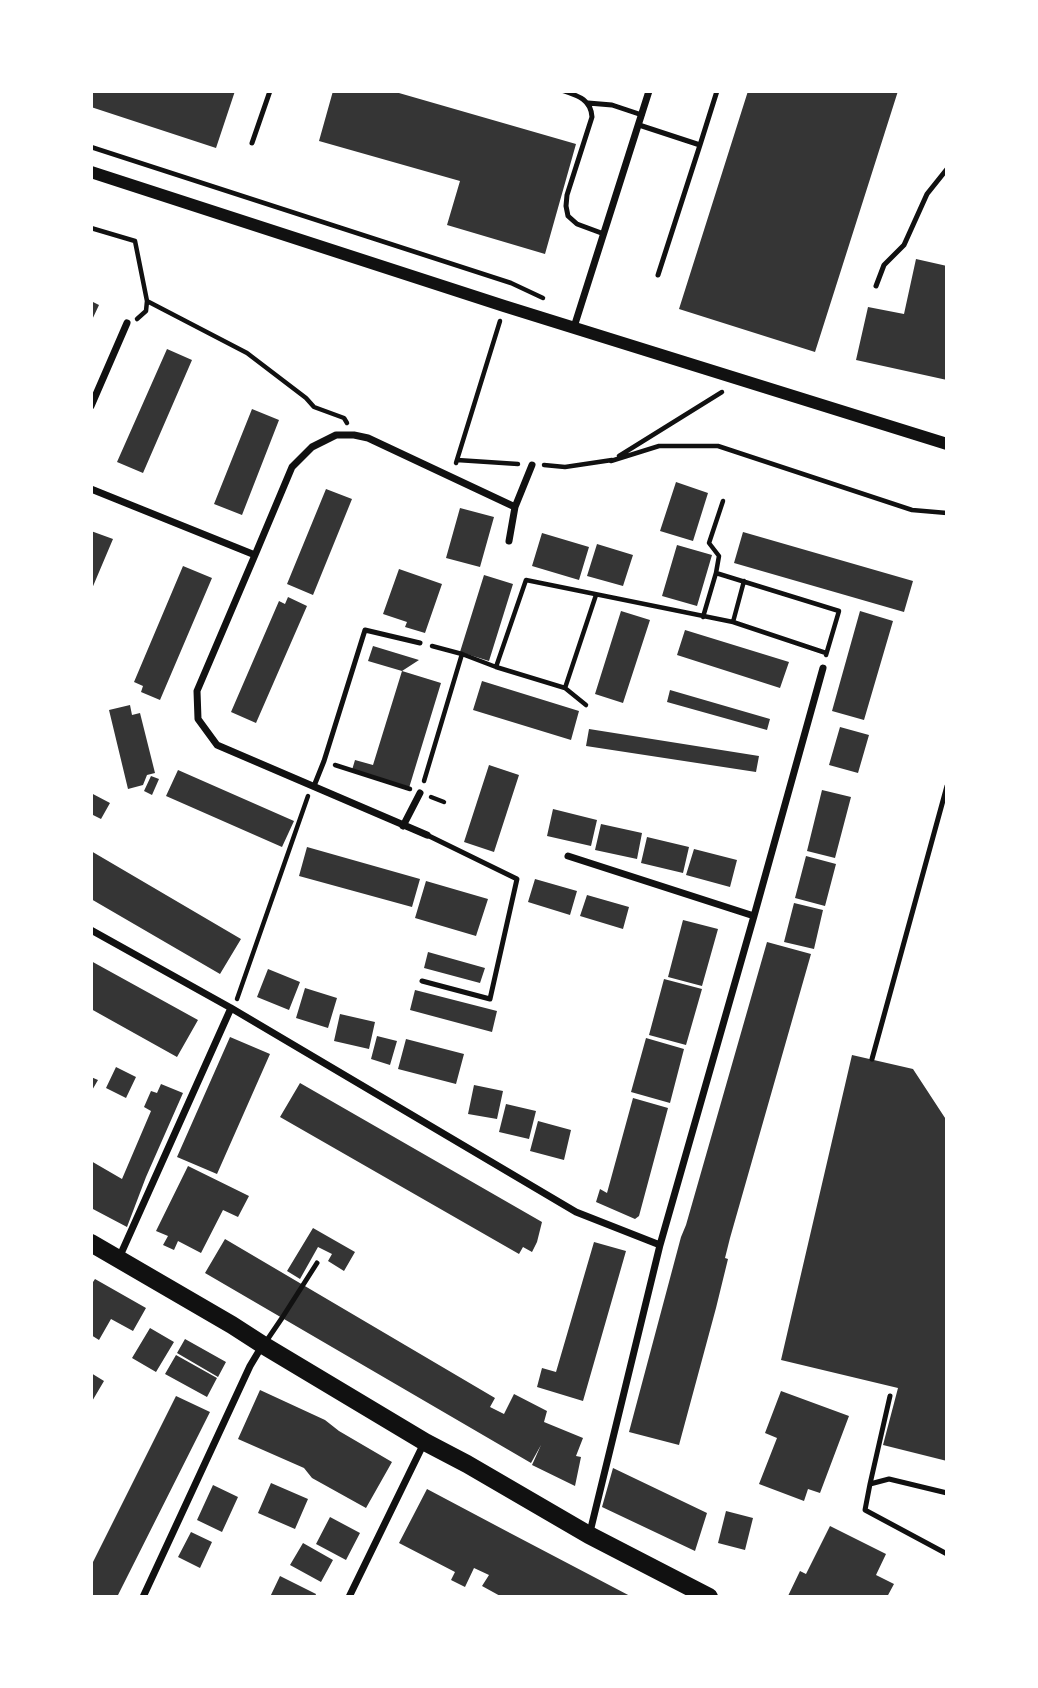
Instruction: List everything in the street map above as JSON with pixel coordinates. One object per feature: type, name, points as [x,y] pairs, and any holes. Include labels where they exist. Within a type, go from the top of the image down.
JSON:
[{"type":"main road","points":[[91,1243],[425,1442],[589,1535],[709,1597]]},
{"type":"street","points":[[574,327],[649,91]]},
{"type":"street","points":[[91,172],[504,306],[947,444]]},
{"type":"street","points":[[91,406],[127,323]]},
{"type":"street","points":[[427,835],[217,745],[198,719],[197,691],[292,467],[312,447],[336,435],[368,438],[515,507]]},
{"type":"street","points":[[509,541],[515,507],[532,465]]},
{"type":"street","points":[[91,489],[255,555]]},
{"type":"street","points":[[589,1535],[660,1245],[823,668]]},
{"type":"street","points":[[403,826],[420,793]]},
{"type":"street","points":[[568,856],[754,916]]},
{"type":"street","points":[[91,930],[231,1008],[576,1212],[660,1245]]},
{"type":"street","points":[[119,1259],[231,1008]]},
{"type":"street","points":[[143,1597],[250,1366],[263,1345]]},
{"type":"street","points":[[349,1597],[425,1442]]},
{"type":"lane","points":[[252,143],[270,91]]},
{"type":"lane","points":[[564,91],[586,100],[592,108],[592,117],[567,195],[568,216],[577,224],[604,234]]},
{"type":"lane","points":[[658,275],[717,91]]},
{"type":"lane","points":[[588,103],[612,105],[642,115]]},
{"type":"lane","points":[[639,125],[700,145]]},
{"type":"lane","points":[[876,286],[884,265],[904,245],[927,194],[947,169]]},
{"type":"lane","points":[[314,786],[365,630],[420,643]]},
{"type":"lane","points":[[872,1059],[947,786]]},
{"type":"lane","points":[[422,981],[490,999],[517,879],[427,835]]},
{"type":"lane","points":[[263,1345],[317,1263]]},
{"type":"lane","points":[[890,1396],[865,1510],[947,1554]]},
{"type":"lane","points":[[870,1484],[889,1479],[947,1493]]},
{"type":"path","points":[[91,147],[511,283],[545,299]]},
{"type":"path","points":[[91,228],[135,241],[147,302],[146,312],[127,323]]},
{"type":"path","points":[[450,477],[511,283]]},
{"type":"path","points":[[147,302],[247,353],[314,407],[344,418],[354,435]]},
{"type":"path","points":[[611,460],[741,381]]},
{"type":"path","points":[[457,460],[565,467],[611,460],[659,446],[718,446],[912,510],[947,513]]},
{"type":"path","points":[[703,617],[719,556],[709,543],[723,502]]},
{"type":"path","points":[[716,573],[839,611],[823,668]]},
{"type":"path","points":[[496,667],[526,580],[733,622],[827,654]]},
{"type":"path","points":[[733,622],[744,581]]},
{"type":"path","points":[[565,688],[596,595]]},
{"type":"path","points":[[420,643],[565,688],[586,705]]},
{"type":"path","points":[[420,793],[462,654]]},
{"type":"path","points":[[324,761],[444,802]]},
{"type":"path","points":[[231,1008],[239,996],[306,799],[314,786]]},
{"type":"building","points":[[91,91],[235,91],[216,148],[91,107]]},
{"type":"building","points":[[333,91],[392,91],[576,144],[545,254],[447,225],[460,181],[319,141]]},
{"type":"building","points":[[748,91],[898,91],[815,352],[679,309]]},
{"type":"building","points":[[916,259],[947,266],[947,380],[856,360],[868,307],[904,314]]},
{"type":"building","points":[[91,301],[99,305],[91,322]]},
{"type":"building","points":[[167,349],[192,360],[143,473],[117,462]]},
{"type":"building","points":[[252,409],[279,420],[242,515],[214,504]]},
{"type":"building","points":[[676,482],[708,493],[693,541],[660,531]]},
{"type":"building","points":[[326,489],[352,499],[313,595],[287,584]]},
{"type":"building","points":[[460,508],[494,517],[480,567],[446,558]]},
{"type":"building","points":[[91,531],[113,539],[91,591]]},
{"type":"building","points":[[743,532],[913,581],[904,612],[734,563]]},
{"type":"building","points":[[542,533],[589,547],[579,580],[532,566]]},
{"type":"building","points":[[597,544],[633,555],[623,586],[587,576]]},
{"type":"building","points":[[677,545],[712,555],[697,606],[662,596]]},
{"type":"building","points":[[183,566],[212,578],[160,700],[141,692],[143,686],[134,682]]},
{"type":"building","points":[[399,569],[442,584],[425,633],[405,627],[407,622],[383,614]]},
{"type":"building","points":[[484,575],[513,584],[489,661],[460,652]]},
{"type":"building","points":[[288,597],[307,606],[256,723],[231,712],[279,601],[285,604]]},
{"type":"building","points":[[621,611],[650,620],[623,703],[595,694]]},
{"type":"building","points":[[860,611],[893,621],[864,720],[832,711]]},
{"type":"building","points":[[685,630],[789,662],[780,688],[677,655]]},
{"type":"building","points":[[373,646],[419,660],[402,671],[368,661]]},
{"type":"building","points":[[402,671],[441,683],[409,788],[352,770],[355,760],[373,765]]},
{"type":"building","points":[[482,681],[579,711],[571,740],[473,710]]},
{"type":"building","points":[[670,690],[770,719],[767,730],[667,702]]},
{"type":"building","points":[[130,705],[132,715],[140,713],[155,773],[147,775],[143,785],[128,789],[109,710]]},
{"type":"building","points":[[840,727],[869,735],[858,773],[829,765]]},
{"type":"building","points":[[589,729],[759,756],[756,772],[586,746]]},
{"type":"building","points":[[489,765],[519,775],[494,852],[464,842]]},
{"type":"building","points":[[178,770],[294,821],[282,847],[166,796]]},
{"type":"building","points":[[151,776],[159,779],[152,795],[144,791]]},
{"type":"building","points":[[822,790],[851,797],[835,858],[807,851]]},
{"type":"building","points":[[91,793],[110,803],[101,819],[91,814]]},
{"type":"building","points":[[553,809],[597,820],[591,846],[547,836]]},
{"type":"building","points":[[601,824],[642,833],[637,859],[595,850]]},
{"type":"building","points":[[647,837],[689,847],[683,873],[641,863]]},
{"type":"building","points":[[307,847],[420,879],[412,907],[299,876]]},
{"type":"building","points":[[694,849],[737,860],[730,887],[686,875]]},
{"type":"building","points":[[91,851],[241,939],[220,974],[91,899]]},
{"type":"building","points":[[806,856],[836,864],[825,906],[795,898]]},
{"type":"building","points":[[535,879],[577,891],[570,915],[528,902]]},
{"type":"building","points":[[426,881],[488,899],[476,936],[415,918]]},
{"type":"building","points":[[587,895],[629,907],[623,929],[580,916]]},
{"type":"building","points":[[794,903],[823,910],[814,949],[784,942]]},
{"type":"building","points":[[683,920],[718,929],[702,986],[668,977]]},
{"type":"building","points":[[767,942],[811,954],[730,1238],[725,1258],[728,1259],[716,1308],[679,1445],[629,1432],[681,1237]]},
{"type":"building","points":[[428,952],[485,968],[480,983],[424,968]]},
{"type":"building","points":[[91,961],[198,1020],[177,1057],[91,1009]]},
{"type":"building","points":[[268,969],[300,982],[289,1010],[257,997]]},
{"type":"building","points":[[664,979],[702,989],[686,1045],[649,1035]]},
{"type":"building","points":[[305,988],[337,998],[328,1028],[296,1018]]},
{"type":"building","points":[[415,990],[497,1011],[492,1032],[410,1010]]},
{"type":"building","points":[[340,1014],[375,1022],[369,1049],[334,1041]]},
{"type":"building","points":[[377,1036],[397,1041],[390,1065],[371,1059]]},
{"type":"building","points":[[230,1037],[270,1054],[217,1174],[177,1157]]},
{"type":"building","points":[[646,1038],[684,1049],[670,1103],[631,1092]]},
{"type":"building","points":[[406,1039],[464,1054],[456,1084],[398,1069]]},
{"type":"building","points":[[852,1055],[913,1069],[947,1121],[947,1461],[883,1445],[898,1388],[781,1360]]},
{"type":"building","points":[[116,1067],[136,1077],[126,1098],[106,1088]]},
{"type":"building","points":[[91,1077],[98,1080],[91,1092]]},
{"type":"building","points":[[300,1083],[542,1222],[532,1252],[523,1247],[519,1254],[280,1117]]},
{"type":"building","points":[[161,1084],[183,1093],[127,1227],[91,1208],[91,1161],[122,1179],[151,1111],[144,1107],[151,1091],[157,1093]]},
{"type":"building","points":[[474,1085],[503,1091],[497,1119],[468,1114]]},
{"type":"building","points":[[633,1098],[668,1108],[639,1216],[635,1219],[596,1202],[600,1189],[607,1193]]},
{"type":"building","points":[[506,1104],[536,1111],[529,1139],[499,1132]]},
{"type":"building","points":[[538,1121],[571,1130],[564,1160],[530,1151]]},
{"type":"building","points":[[188,1166],[249,1196],[238,1217],[223,1210],[201,1253],[178,1241],[174,1250],[163,1245],[168,1236],[156,1231]]},
{"type":"building","points":[[313,1228],[355,1252],[344,1271],[328,1261],[332,1254],[318,1247],[300,1279],[287,1271]]},
{"type":"building","points":[[225,1239],[495,1398],[490,1407],[504,1414],[514,1394],[547,1411],[544,1422],[583,1438],[576,1456],[581,1457],[575,1486],[532,1465],[541,1445],[531,1463],[205,1273]]},
{"type":"building","points":[[594,1242],[626,1251],[583,1401],[537,1387],[542,1368],[556,1372]]},
{"type":"building","points":[[95,1279],[146,1308],[133,1331],[111,1319],[99,1340],[91,1335],[91,1285]]},
{"type":"building","points":[[150,1328],[174,1342],[156,1372],[132,1358]]},
{"type":"building","points":[[185,1339],[226,1362],[218,1377],[177,1353]]},
{"type":"building","points":[[176,1355],[217,1378],[207,1397],[165,1374]]},
{"type":"building","points":[[91,1373],[104,1381],[91,1403]]},
{"type":"building","points":[[260,1390],[325,1420],[392,1462],[366,1508],[312,1478],[304,1468],[238,1439]]},
{"type":"building","points":[[781,1391],[849,1416],[820,1493],[808,1489],[804,1501],[759,1484],[777,1438],[765,1433]]},
{"type":"building","points":[[176,1396],[210,1412],[117,1597],[91,1597],[91,1566]]},
{"type":"building","points":[[613,1468],[707,1513],[695,1551],[602,1507]]},
{"type":"building","points":[[271,1483],[308,1499],[295,1529],[258,1513]]},
{"type":"building","points":[[213,1485],[238,1497],[222,1532],[197,1520]]},
{"type":"building","points":[[427,1489],[632,1597],[502,1597],[482,1586],[489,1575],[474,1568],[465,1587],[451,1580],[455,1572],[399,1543]]},
{"type":"building","points":[[726,1511],[753,1518],[745,1550],[718,1543]]},
{"type":"building","points":[[330,1517],[360,1533],[346,1560],[316,1544]]},
{"type":"building","points":[[830,1526],[886,1554],[876,1575],[894,1584],[887,1597],[788,1596],[800,1571],[806,1574]]},
{"type":"building","points":[[191,1532],[212,1542],[200,1568],[178,1557]]},
{"type":"building","points":[[303,1543],[333,1560],[321,1582],[290,1565]]},
{"type":"building","points":[[280,1576],[316,1594],[315,1597],[270,1597]]}]
